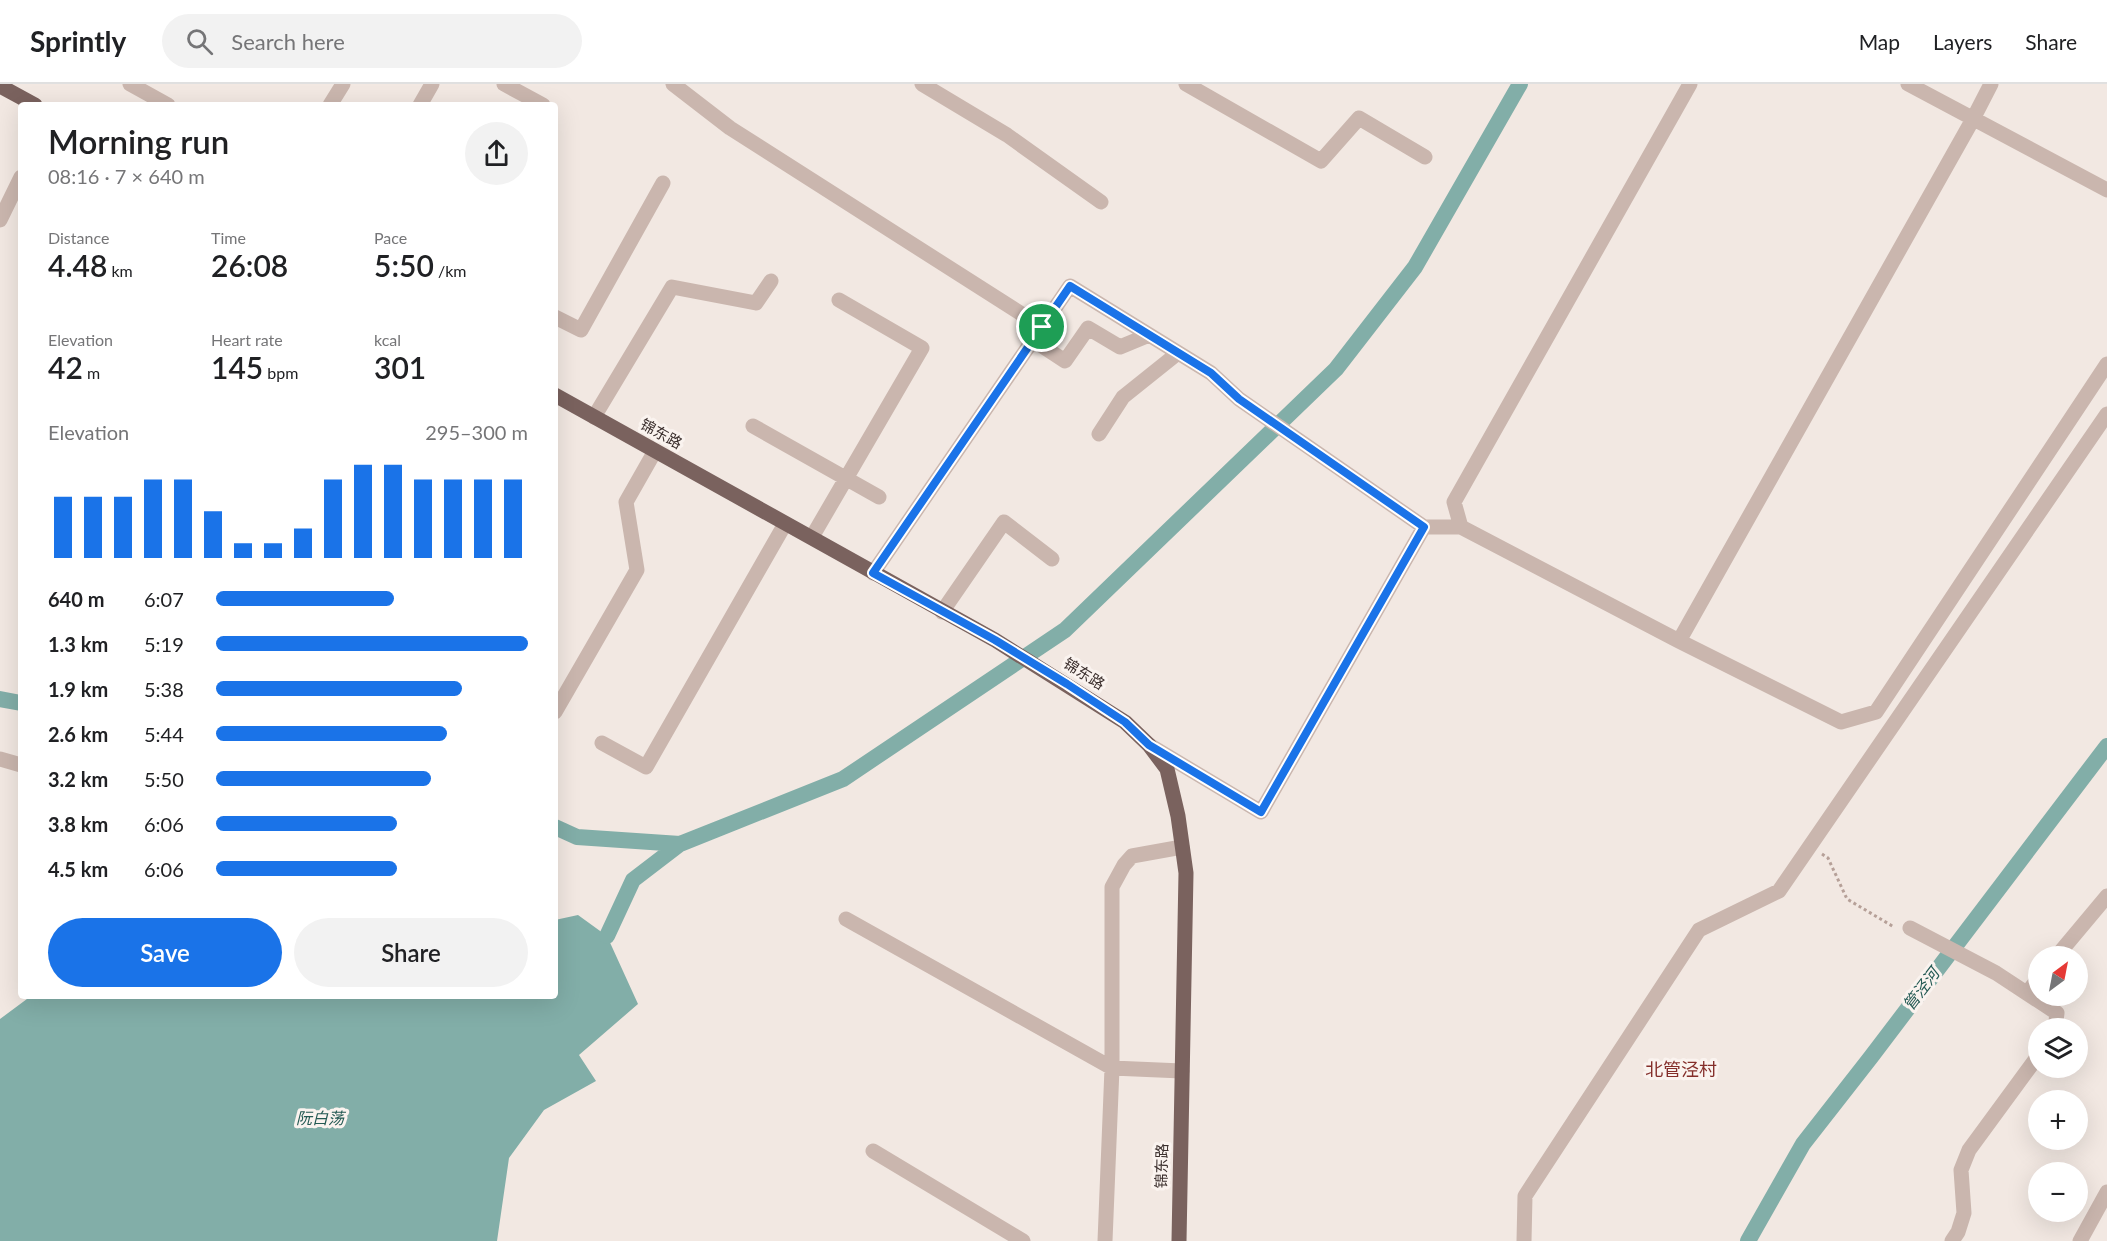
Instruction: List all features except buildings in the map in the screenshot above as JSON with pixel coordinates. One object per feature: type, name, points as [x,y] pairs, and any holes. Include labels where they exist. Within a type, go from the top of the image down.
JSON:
[{"type":"main road","points":[[0,86],[29,102]]},
{"type":"main road","name":"锦东路","points":[[558,397],[995,640],[1125,722],[1149,745],[1167,770],[1178,816],[1186,873],[1179,1241]]},
{"type":"street","points":[[130,84],[163,102]]},
{"type":"street","points":[[332,102],[343,84]]},
{"type":"street","points":[[422,102],[432,84]]},
{"type":"street","points":[[504,84],[537,102]]},
{"type":"street","points":[[673,84],[730,128],[1042,327]]},
{"type":"street","points":[[922,84],[1007,135],[1101,202]]},
{"type":"street","points":[[1186,84],[1321,161],[1359,118],[1425,157]]},
{"type":"street","points":[[1461,527],[1454,502],[1690,84]]},
{"type":"street","points":[[1908,84],[2107,190]]},
{"type":"street","points":[[1678,641],[1991,84]]},
{"type":"street","points":[[0,220],[18,183]]},
{"type":"street","points":[[558,318],[581,330],[663,183]]},
{"type":"street","points":[[594,417],[672,287],[756,303],[771,281]]},
{"type":"street","points":[[873,573],[1070,286],[1211,373],[1239,399],[1424,527],[1461,527],[1678,641],[1841,722],[1876,712],[2107,364]]},
{"type":"street","points":[[812,537],[922,348],[839,300]]},
{"type":"street","points":[[1033,340],[1065,361],[1088,328],[1120,347],[1149,335]]},
{"type":"street","points":[[1099,434],[1123,397],[1178,352]]},
{"type":"street","points":[[1524,1241],[1525,1196],[1699,930],[1779,891],[2107,414]]},
{"type":"street","points":[[753,426],[879,497]]},
{"type":"street","points":[[558,707],[638,570],[626,502],[655,451]]},
{"type":"street","points":[[942,612],[1004,522],[1052,559]]},
{"type":"street","points":[[602,743],[646,767],[785,524]]},
{"type":"street","points":[[1149,745],[1261,812],[1424,527]]},
{"type":"street","points":[[0,759],[18,764]]},
{"type":"street","points":[[1105,1241],[1112,1068],[1112,887],[1132,856],[1182,847]]},
{"type":"street","points":[[2065,946],[2107,896]]},
{"type":"street","points":[[846,919],[1112,1068],[1182,1071]]},
{"type":"street","points":[[1910,928],[1984,967],[2027,993],[2057,1013],[2056,1018]]},
{"type":"street","points":[[1952,1241],[1958,1232],[1964,1213],[1961,1170],[1969,1150],[2028,1070]]},
{"type":"street","points":[[873,1151],[1023,1241]]},
{"type":"street","points":[[2080,1241],[2107,1192]]},
{"type":"path","points":[[1811,846],[1828,858],[1847,899],[1898,929],[1910,928]]},
{"type":"water","name":"阮白荡","points":[[578,915],[607,936],[638,1004],[579,1055],[596,1081],[544,1110],[509,1158],[497,1241],[0,1241],[0,1019],[27,999],[558,999],[558,919]]},
{"type":"waterway","points":[[558,828],[577,837],[680,844],[843,779],[1065,630],[1336,369],[1415,267],[1520,84]]},
{"type":"waterway","points":[[0,699],[18,702]]},
{"type":"waterway","name":"管泾河","points":[[1748,1241],[1803,1144],[2107,746]]},
{"type":"waterway","points":[[607,936],[633,880],[680,844]]},
{"type":"district","name":"北管泾村","points":[[1681,1070]]},
{"type":"route","points":[[1070,286],[1211,373],[1239,399],[1424,527],[1261,812],[1149,745],[1125,722],[1067,684],[995,640],[873,573],[1042,327],[1070,286]]}]
